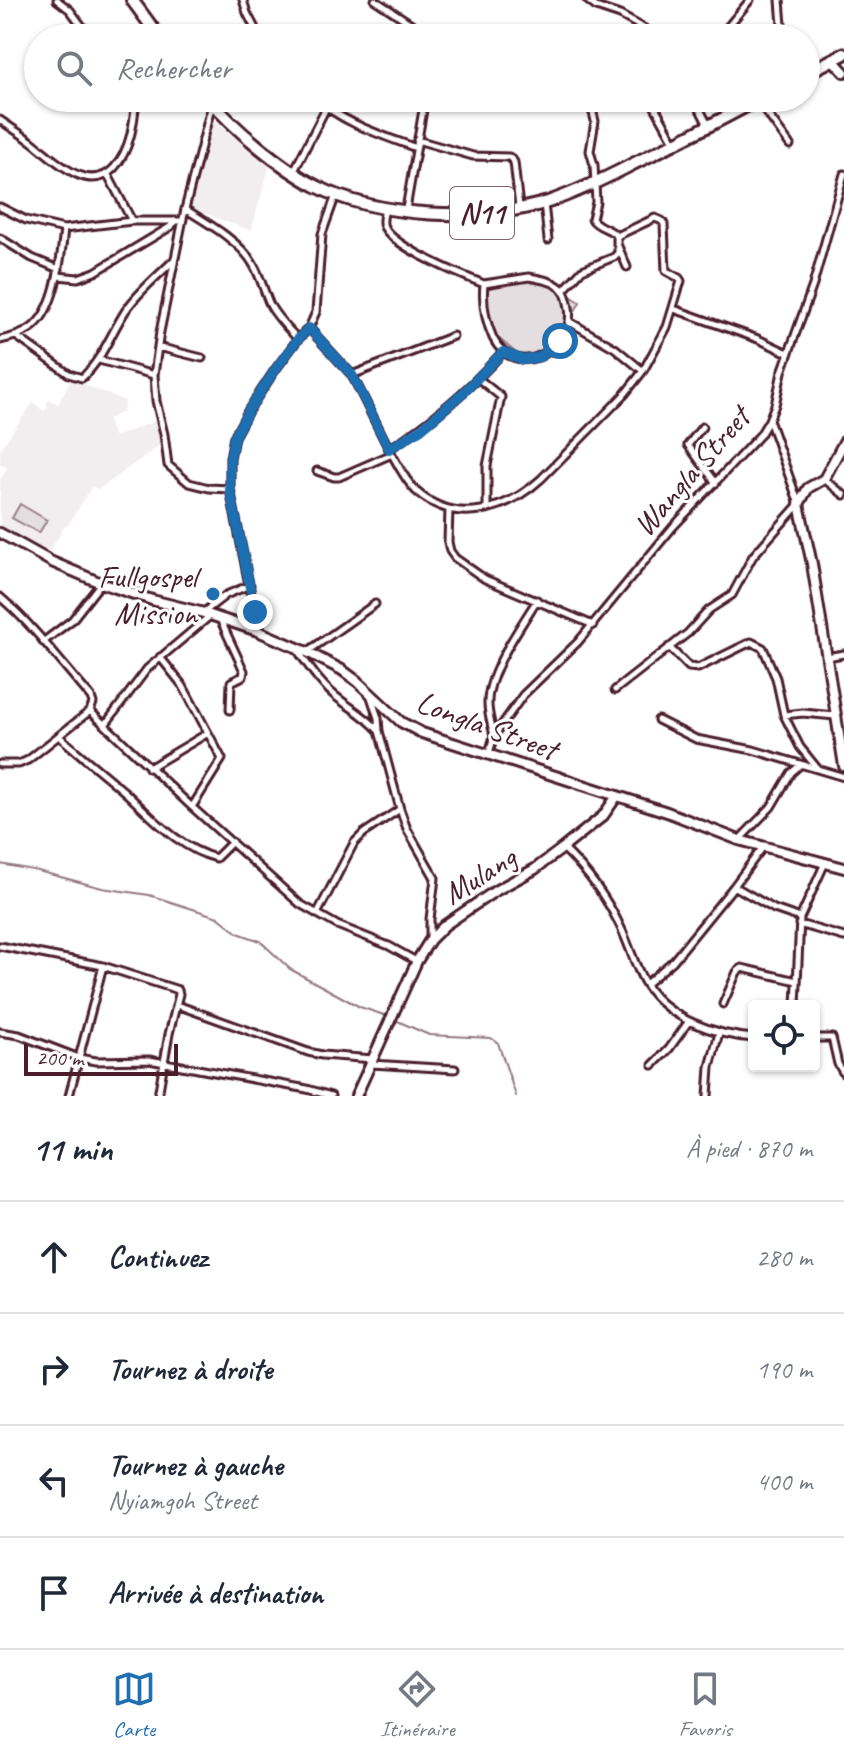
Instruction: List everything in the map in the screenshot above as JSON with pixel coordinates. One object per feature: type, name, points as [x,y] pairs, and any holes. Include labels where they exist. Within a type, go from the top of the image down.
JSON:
[{"type":"highway","points":[[132,0],[150,24]]},
{"type":"highway","points":[[820,65],[844,54]]},
{"type":"highway","name":"N11","points":[[224,112],[255,144],[316,186],[385,209],[452,214],[544,203],[595,184],[735,112]]},
{"type":"main road","points":[[832,59],[844,72]]},
{"type":"main road","points":[[844,442],[824,479],[808,488],[799,504],[812,564],[844,766]]},
{"type":"main road","name":"Longla Street","points":[[0,533],[52,562],[101,583],[211,615],[307,652],[342,670],[403,724],[445,741],[667,812],[739,840],[844,868]]},
{"type":"main road","name":"Mulang","points":[[356,1096],[417,961],[430,940],[454,919],[563,848],[603,816],[617,796]]},
{"type":"street","points":[[57,0],[80,24]]},
{"type":"street","points":[[243,0],[253,24]]},
{"type":"street","points":[[375,0],[412,24]]},
{"type":"street","points":[[587,0],[636,24]]},
{"type":"street","points":[[730,24],[750,0]]},
{"type":"street","points":[[780,0],[782,24]]},
{"type":"street","points":[[0,120],[78,175],[98,178],[108,175],[119,162],[127,147],[134,112]]},
{"type":"street","points":[[210,112],[185,209],[179,221],[154,375],[168,465],[189,483],[230,489]]},
{"type":"street","points":[[294,172],[324,112]]},
{"type":"street","points":[[335,112],[416,148]]},
{"type":"street","points":[[406,211],[422,112]]},
{"type":"street","points":[[563,291],[582,270],[617,255],[617,236],[592,219],[596,202],[590,151],[595,121],[592,112]]},
{"type":"street","points":[[658,112],[676,144]]},
{"type":"street","points":[[702,112],[709,126]]},
{"type":"street","points":[[768,112],[790,145]]},
{"type":"street","points":[[417,140],[473,156],[509,157],[514,162],[519,208]]},
{"type":"street","name":"Wangla Street","points":[[489,753],[494,736],[523,695],[578,642],[673,527],[760,435],[769,420],[788,353],[813,285],[844,174]]},
{"type":"street","points":[[108,175],[132,221]]},
{"type":"street","points":[[258,631],[230,489],[230,458],[240,423],[275,370],[309,328],[316,312],[322,234],[336,194]]},
{"type":"street","points":[[544,203],[548,240]]},
{"type":"street","points":[[0,207],[26,220],[64,229],[132,221],[179,221]]},
{"type":"street","points":[[185,209],[246,254],[254,264],[270,305],[298,339]]},
{"type":"street","points":[[385,209],[382,221],[389,234],[453,272],[484,284],[529,277],[550,282],[563,291],[570,322],[560,341],[540,357],[523,360],[503,352],[487,325],[483,304],[484,284]]},
{"type":"street","points":[[309,328],[352,375],[409,483],[432,502],[449,509],[487,509],[529,490],[624,395],[661,340],[681,281],[667,272],[664,224],[655,218],[617,236]]},
{"type":"street","points":[[0,238],[58,273],[78,278],[95,272],[179,221]]},
{"type":"street","points":[[0,340],[16,336],[36,324],[49,304],[58,273],[64,229]]},
{"type":"street","points":[[617,244],[627,267]]},
{"type":"street","points":[[16,336],[44,358],[83,378],[99,360],[126,310],[175,259]]},
{"type":"street","points":[[674,309],[788,353]]},
{"type":"street","points":[[570,322],[615,348],[643,371]]},
{"type":"street","points":[[352,375],[453,336]]},
{"type":"street","points":[[158,347],[202,358]]},
{"type":"street","points":[[317,471],[339,477],[390,452],[479,379],[503,352]]},
{"type":"street","points":[[99,360],[154,375]]},
{"type":"street","points":[[479,379],[501,397],[487,466],[487,509]]},
{"type":"street","points":[[615,690],[688,633],[709,610],[732,595],[753,556],[799,504],[769,420]]},
{"type":"street","points":[[702,427],[688,445],[716,483]]},
{"type":"street","points":[[824,479],[844,495]]},
{"type":"street","points":[[449,509],[448,542],[455,558],[485,579],[593,625]]},
{"type":"street","points":[[43,642],[72,620],[101,583]]},
{"type":"street","points":[[105,725],[147,669],[211,615],[226,595],[250,585]]},
{"type":"street","points":[[0,597],[93,700],[90,711],[28,760],[19,764],[0,764]]},
{"type":"street","points":[[494,736],[489,695],[498,667],[537,600]]},
{"type":"street","points":[[307,652],[375,604]]},
{"type":"street","points":[[211,615],[244,671],[243,676],[230,685],[230,710]]},
{"type":"street","points":[[669,647],[689,667],[698,668],[751,642],[763,648],[776,678],[784,715],[800,747],[817,768]]},
{"type":"street","points":[[296,647],[331,693],[368,719],[379,731]]},
{"type":"street","points":[[825,657],[844,654]]},
{"type":"street","points":[[160,657],[183,686],[222,759],[192,807]]},
{"type":"street","points":[[369,692],[407,829],[435,878],[430,940]]},
{"type":"street","points":[[90,711],[300,904],[417,961]]},
{"type":"street","points":[[784,715],[836,716]]},
{"type":"street","points":[[658,720],[696,739],[753,750],[844,777]]},
{"type":"street","points":[[149,768],[208,733]]},
{"type":"street","points":[[59,736],[183,843],[216,858],[232,842]]},
{"type":"street","points":[[790,762],[791,773]]},
{"type":"street","points":[[739,840],[771,807],[791,773],[801,764]]},
{"type":"street","points":[[317,914],[354,843],[400,809]]},
{"type":"street","points":[[646,984],[673,961],[763,847]]},
{"type":"street","points":[[563,848],[599,889],[622,929],[646,984],[656,997],[689,1021],[719,1033],[748,1037]]},
{"type":"street","points":[[796,1000],[800,921],[825,863]]},
{"type":"street","points":[[734,886],[774,909],[844,937]]},
{"type":"street","points":[[0,946],[103,966],[174,988],[179,994],[158,1096]]},
{"type":"street","points":[[69,1096],[103,966]]},
{"type":"street","points":[[723,1004],[737,972],[742,968],[797,981]]},
{"type":"street","points":[[177,1005],[308,1052],[372,1062],[455,1069]]},
{"type":"street","points":[[653,1065],[689,1021]]},
{"type":"street","points":[[0,1032],[19,1035],[79,1058],[165,1063],[331,1096]]},
{"type":"street","points":[[708,1096],[710,1067],[719,1033]]},
{"type":"street","points":[[820,1038],[832,1038],[838,1064],[844,1074]]},
{"type":"shaded area","points":[[211,119],[270,165],[251,231],[188,207]]},
{"type":"shaded area","points":[[530,278],[550,283],[580,302],[558,341],[523,359],[490,331],[484,289]]},
{"type":"shaded area","points":[[71,379],[125,401],[123,412],[107,419],[114,437],[158,420],[164,442],[98,490],[92,486],[47,555],[0,526],[0,479],[7,468],[0,463],[0,449],[33,403],[44,411],[49,400],[58,404]]},
{"type":"shaded area","points":[[20,504],[47,520],[39,533],[12,518]]},
{"type":"waterway","points":[[0,864],[102,888],[149,895],[218,917],[238,933],[260,941],[290,969],[360,1007],[387,1016]]},
{"type":"waterway","points":[[393,1019],[429,1035],[491,1038],[498,1043],[516,1096]]},
{"type":"place","name":"Fullgospel Mission","points":[[213,594]]},
{"type":"route","points":[[255,612],[230,489],[230,458],[240,423],[275,370],[309,328],[352,375],[389,449],[421,429],[479,379],[503,352],[523,360],[540,357],[560,341]]}]
